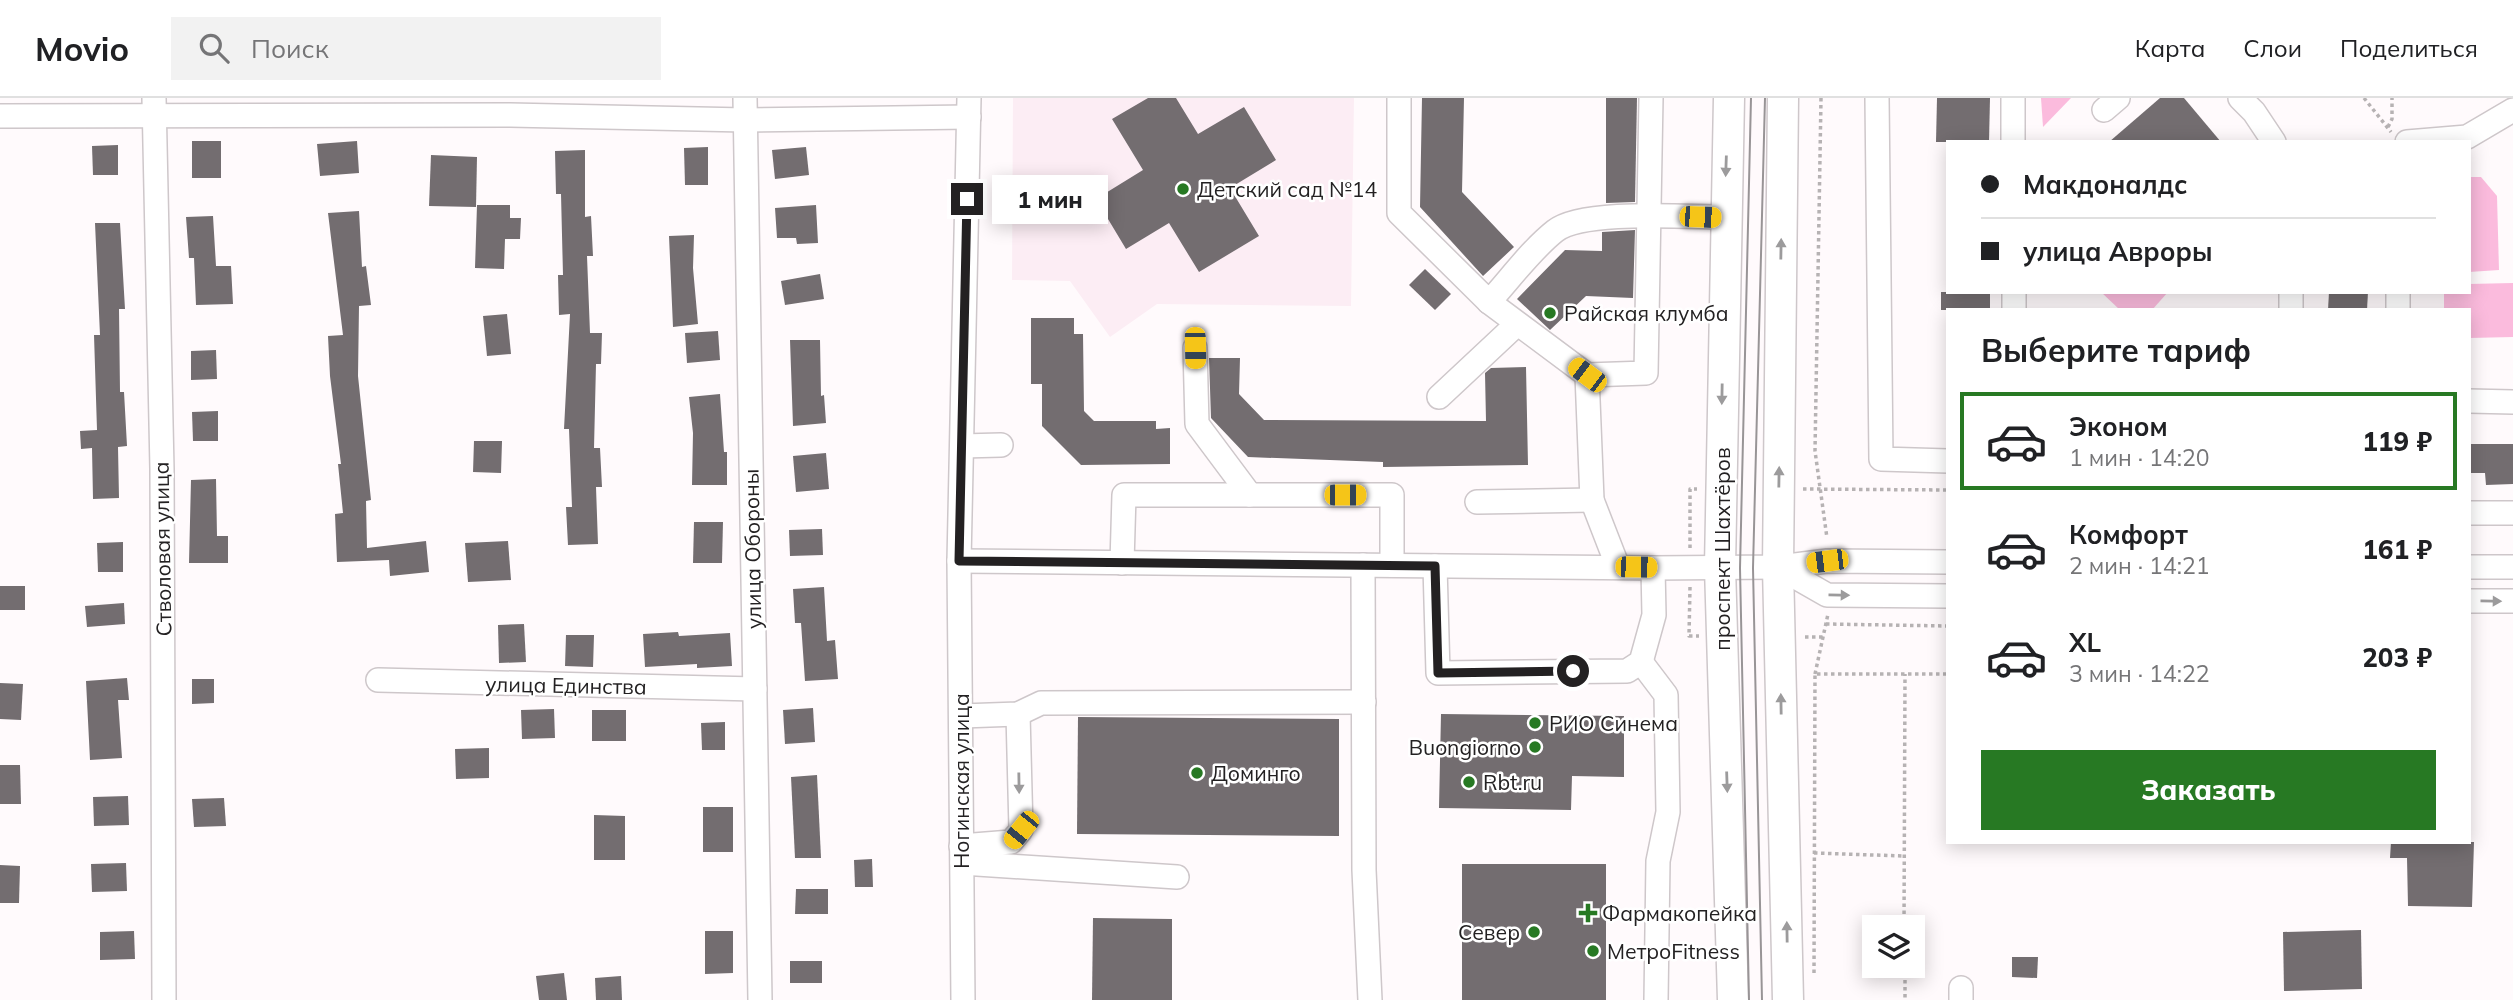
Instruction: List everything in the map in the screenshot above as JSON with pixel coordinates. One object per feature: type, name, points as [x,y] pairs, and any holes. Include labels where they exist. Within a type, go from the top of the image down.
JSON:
[{"type":"main road","name":"проспект Шахтёров","points":[[1729,98],[1720,567],[1734,1000]]},
{"type":"main road","points":[[1783,98],[1778,567],[1801,993]]},
{"type":"street","points":[[1399,98],[1399,213],[1489,302],[1587,375],[1646,373],[1651,98]]},
{"type":"street","points":[[1877,98],[1881,459],[1946,461]]},
{"type":"street","points":[[2013,98],[2013,140]]},
{"type":"street","points":[[2240,98],[2254,112],[2273,140]]},
{"type":"street","points":[[0,116],[155,106],[745,109],[969,107]]},
{"type":"street","name":"Стволовая улица","points":[[155,106],[162,511],[164,1000]]},
{"type":"street","name":"Ногинская улица","points":[[963,1000],[959,561],[969,107]]},
{"type":"street","name":"улица Обороны","points":[[745,109],[760,1000]]},
{"type":"street","points":[[2400,138],[2467,137],[2513,110]]},
{"type":"street","points":[[1489,302],[1555,231],[1572,221],[1650,216],[1725,218]]},
{"type":"street","points":[[1439,397],[1517,324]]},
{"type":"street","points":[[1195,348],[1197,424],[1250,495]]},
{"type":"street","points":[[1587,375],[1592,500],[1618,567]]},
{"type":"street","points":[[2471,401],[2513,402]]},
{"type":"street","points":[[962,446],[1001,445]]},
{"type":"street","points":[[1122,563],[1124,495],[1392,495],[1392,565]]},
{"type":"street","points":[[1477,502],[1592,500]]},
{"type":"street","points":[[2471,513],[2513,513]]},
{"type":"street","points":[[959,561],[1653,568],[1778,567],[1827,561],[1946,562]]},
{"type":"street","points":[[1363,565],[1364,870],[1370,1000]]},
{"type":"street","points":[[1435,566],[1438,673],[1627,671],[1641,662],[1654,615],[1653,568]]},
{"type":"street","points":[[1778,567],[1827,595],[1946,596]]},
{"type":"street","points":[[2471,567],[2513,567]]},
{"type":"street","points":[[2471,601],[2513,601]]},
{"type":"street","points":[[1641,662],[1666,695],[1668,812],[1658,861],[1656,1000]]},
{"type":"street","name":"улица Единства","points":[[378,680],[755,689]]},
{"type":"street","points":[[962,716],[1018,714],[1041,703],[1364,702]]},
{"type":"street","points":[[961,855],[1010,842],[1021,830],[1018,714]]},
{"type":"street","points":[[961,855],[1177,877]]},
{"type":"path","points":[[1821,98],[1815,451],[1827,538]]},
{"type":"path","points":[[2364,98],[2388,128],[2400,138]]},
{"type":"path","points":[[2388,128],[2392,119],[2392,98]]},
{"type":"path","points":[[1801,993],[1814,853],[1815,674],[1828,614]]},
{"type":"path","points":[[1826,624],[1946,626]]},
{"type":"path","points":[[1815,674],[1946,674]]},
{"type":"path","points":[[1904,915],[1905,674]]},
{"type":"path","points":[[1814,853],[1903,856]]},
{"type":"path","points":[[1905,978],[1905,1000]]},
{"type":"shaded area","name":"Детский сад №14","points":[[1013,98],[1354,98],[1351,306],[1157,304],[1110,337],[1070,281],[1012,280]]},
{"type":"shaded area","points":[[2041,98],[2071,98],[2043,127]]},
{"type":"shaded area","points":[[2471,177],[2481,177],[2497,196],[2499,270],[2471,272]]},
{"type":"shaded area","points":[[2513,283],[2513,337],[2471,338],[2471,308],[2444,308],[2444,294],[2471,294],[2471,284]]},
{"type":"shaded area","points":[[2103,294],[2166,294],[2154,308],[2118,308]]},
{"type":"building","points":[[1148,98],[1176,98],[1198,134],[1244,107],[1276,160],[1230,188],[1259,236],[1199,272],[1169,223],[1126,249],[1096,199],[1143,170],[1112,119]]},
{"type":"building","points":[[1422,98],[1464,98],[1462,192],[1514,247],[1483,276],[1420,207]]},
{"type":"building","points":[[1606,98],[1637,98],[1635,202],[1606,203]]},
{"type":"building","points":[[1937,98],[1990,98],[1989,140],[1936,142]]},
{"type":"building","points":[[2160,98],[2184,98],[2219,140],[2111,140]]},
{"type":"building","points":[[192,141],[221,141],[221,178],[192,178]]},
{"type":"building","points":[[357,141],[359,173],[320,176],[317,144]]},
{"type":"building","points":[[118,145],[118,175],[93,175],[92,146]]},
{"type":"building","points":[[708,147],[708,185],[685,185],[684,148]]},
{"type":"building","points":[[806,147],[809,175],[775,179],[772,150]]},
{"type":"building","points":[[585,150],[585,217],[591,216],[593,256],[587,256],[590,333],[602,333],[601,364],[596,364],[594,448],[600,448],[602,487],[596,487],[598,544],[568,545],[566,507],[572,507],[569,429],[564,429],[570,314],[559,315],[558,275],[563,275],[561,194],[556,194],[555,151]]},
{"type":"building","points":[[431,155],[477,157],[476,207],[429,206]]},
{"type":"building","points":[[477,205],[510,205],[510,218],[521,218],[520,239],[505,239],[504,269],[475,268]]},
{"type":"building","points":[[816,205],[818,243],[797,244],[796,238],[777,238],[775,208]]},
{"type":"building","points":[[359,211],[362,267],[366,266],[371,305],[359,306],[358,376],[371,500],[366,501],[367,548],[426,541],[429,572],[390,576],[389,560],[337,562],[335,514],[343,513],[338,464],[341,464],[328,336],[343,335],[328,213]]},
{"type":"building","points":[[213,216],[216,266],[231,266],[233,304],[196,305],[194,258],[189,258],[186,217]]},
{"type":"building","points":[[95,223],[120,223],[125,309],[119,309],[120,392],[124,392],[127,446],[118,447],[119,498],[93,499],[92,448],[81,449],[80,431],[97,430],[94,335],[100,335]]},
{"type":"building","points":[[1635,230],[1633,298],[1586,296],[1550,330],[1517,299],[1565,250],[1602,251],[1602,232]]},
{"type":"building","points":[[694,235],[693,268],[698,324],[673,327],[669,236]]},
{"type":"building","points":[[1425,269],[1451,294],[1435,310],[1409,285]]},
{"type":"building","points":[[820,274],[824,299],[785,305],[781,281]]},
{"type":"building","points":[[1941,292],[1990,294],[1990,308],[1941,310]]},
{"type":"building","points":[[2329,294],[2368,294],[2367,308],[2328,308]]},
{"type":"building","points":[[507,314],[511,354],[487,356],[483,316]]},
{"type":"building","points":[[1031,318],[1074,318],[1074,334],[1083,334],[1084,411],[1094,421],[1156,421],[1156,429],[1170,428],[1170,464],[1081,465],[1042,426],[1042,384],[1031,384]]},
{"type":"building","points":[[718,331],[720,360],[687,363],[685,333]]},
{"type":"building","points":[[790,340],[820,340],[821,396],[824,395],[826,423],[793,426]]},
{"type":"building","points":[[216,350],[217,379],[191,380],[191,351]]},
{"type":"building","points":[[1209,358],[1240,358],[1239,394],[1264,420],[1486,421],[1485,373],[1491,368],[1526,367],[1528,465],[1383,467],[1383,462],[1248,457],[1211,418]]},
{"type":"building","points":[[720,394],[724,452],[727,452],[727,485],[692,485],[693,433],[689,397]]},
{"type":"building","points":[[218,411],[218,441],[193,441],[192,412]]},
{"type":"building","points":[[474,441],[502,441],[501,473],[473,472]]},
{"type":"building","points":[[2471,444],[2513,444],[2513,484],[2486,485],[2485,473],[2471,473]]},
{"type":"building","points":[[826,453],[829,489],[796,492],[793,456]]},
{"type":"building","points":[[216,479],[217,536],[228,536],[228,563],[189,563],[191,480]]},
{"type":"building","points":[[694,522],[723,522],[722,563],[693,563]]},
{"type":"building","points":[[822,529],[823,555],[790,556],[789,530]]},
{"type":"building","points":[[508,541],[511,580],[468,582],[465,543]]},
{"type":"building","points":[[123,542],[123,572],[98,572],[97,543]]},
{"type":"building","points":[[0,586],[25,586],[25,610],[0,610]]},
{"type":"building","points":[[824,587],[827,641],[835,640],[838,679],[805,681],[801,623],[795,623],[793,589]]},
{"type":"building","points":[[124,603],[125,624],[87,627],[85,606]]},
{"type":"building","points":[[524,624],[526,662],[499,663],[498,625]]},
{"type":"building","points":[[678,632],[679,636],[730,633],[732,666],[697,668],[697,664],[645,667],[643,634]]},
{"type":"building","points":[[566,635],[594,635],[593,667],[565,666]]},
{"type":"building","points":[[127,678],[129,700],[118,700],[122,758],[90,760],[86,681]]},
{"type":"building","points":[[192,679],[214,679],[214,703],[192,704]]},
{"type":"building","points":[[0,683],[23,684],[21,720],[0,719]]},
{"type":"building","points":[[813,708],[815,742],[785,744],[783,710]]},
{"type":"building","points":[[554,709],[555,738],[522,739],[521,710]]},
{"type":"building","points":[[592,710],[626,710],[626,741],[592,741]]},
{"type":"building","points":[[1441,714],[1624,716],[1624,777],[1572,776],[1571,810],[1439,808]]},
{"type":"building","points":[[1078,717],[1339,719],[1339,836],[1077,834]]},
{"type":"building","points":[[725,722],[725,750],[702,750],[701,723]]},
{"type":"building","points":[[489,748],[489,778],[456,779],[455,749]]},
{"type":"building","points":[[0,765],[20,765],[21,804],[0,804]]},
{"type":"building","points":[[817,775],[821,858],[795,858],[791,777]]},
{"type":"building","points":[[128,796],[129,825],[94,826],[93,797]]},
{"type":"building","points":[[224,798],[226,826],[194,827],[192,799]]},
{"type":"building","points":[[703,807],[733,807],[733,852],[703,852]]},
{"type":"building","points":[[594,815],[625,816],[625,860],[594,860]]},
{"type":"building","points":[[2474,842],[2472,907],[2408,906],[2407,858],[2390,858],[2391,844]]},
{"type":"building","points":[[872,859],[873,887],[855,887],[854,860]]},
{"type":"building","points":[[126,863],[127,891],[92,892],[91,864]]},
{"type":"building","name":"Север","points":[[1462,864],[1606,864],[1606,1000],[1462,1000]]},
{"type":"building","points":[[0,865],[20,866],[19,903],[0,903]]},
{"type":"building","points":[[796,889],[828,889],[828,914],[795,914]]},
{"type":"building","points":[[1093,918],[1172,919],[1172,1000],[1092,1000]]},
{"type":"building","points":[[2361,930],[2362,989],[2284,991],[2283,932]]},
{"type":"building","points":[[134,931],[135,959],[100,960],[100,932]]},
{"type":"building","points":[[705,931],[733,931],[733,973],[705,974]]},
{"type":"building","points":[[2012,957],[2038,957],[2037,978],[2012,977]]},
{"type":"building","points":[[790,961],[822,961],[822,983],[790,983]]},
{"type":"building","points":[[564,973],[567,1000],[539,1000],[536,976]]},
{"type":"building","points":[[621,976],[622,1000],[596,1000],[595,978]]},
{"type":"tram line","points":[[1749,1000],[1740,568],[1751,98]]},
{"type":"tram line","points":[[1762,1000],[1753,568],[1765,98]]},
{"type":"place","name":"Детский сад №14","points":[[1183,189]]},
{"type":"place","name":"Райская клумба","points":[[1550,313]]},
{"type":"place","name":"РИО Синема","points":[[1535,723]]},
{"type":"place","name":"Buongiorno","points":[[1535,747]]},
{"type":"place","name":"Доминго","points":[[1197,773]]},
{"type":"place","name":"Rbt.ru","points":[[1469,782]]},
{"type":"place","name":"Фармакопейка","points":[[1588,913]]},
{"type":"place","name":"Север","points":[[1534,932]]},
{"type":"place","name":"МетроFitness","points":[[1593,951]]},
{"type":"route","points":[[967,199],[959,561],[1435,566],[1438,673],[1573,671]]}]
